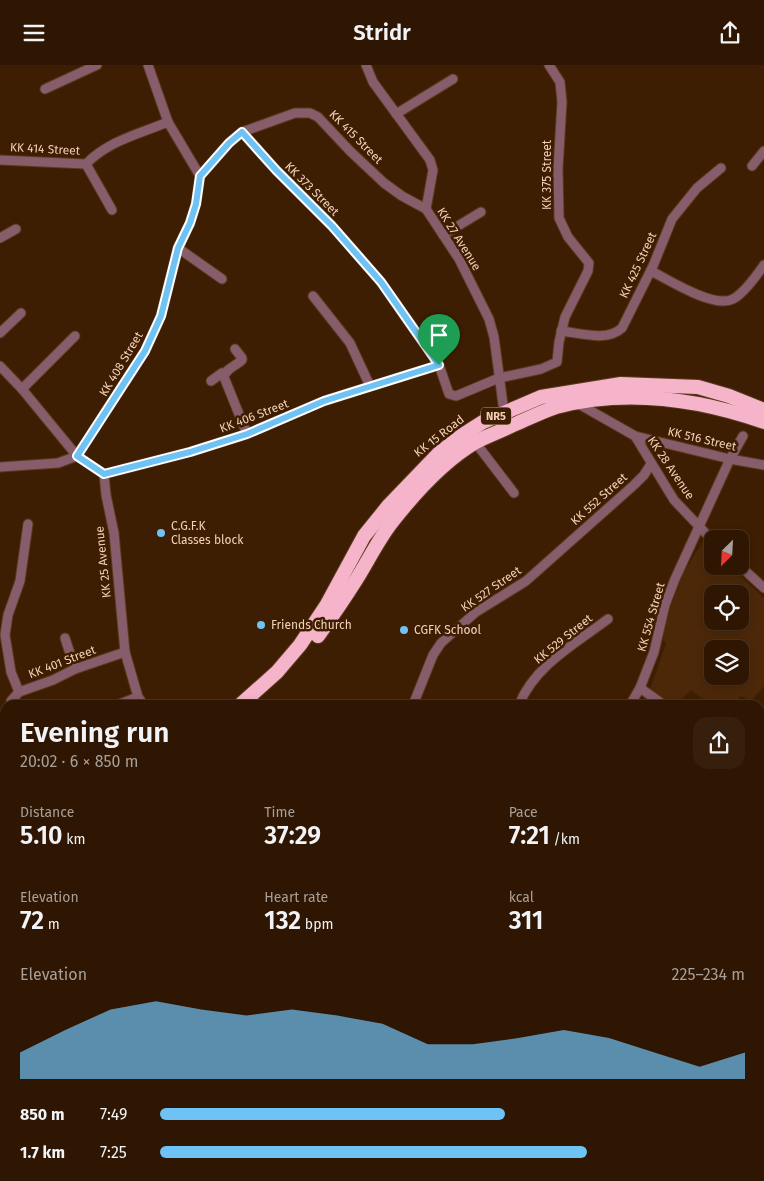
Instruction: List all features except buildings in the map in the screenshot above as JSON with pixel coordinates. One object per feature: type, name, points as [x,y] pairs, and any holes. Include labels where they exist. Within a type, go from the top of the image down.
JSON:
[{"type":"highway","name":"KK 15 Road","points":[[246,700],[277,672],[300,645],[326,606],[364,536],[395,498],[439,453],[483,422],[541,397],[621,384],[698,387],[729,396],[764,410]]},
{"type":"highway","name":"NR5","points":[[260,700],[275,687],[307,650],[345,598],[391,523],[427,483],[451,460],[475,443],[555,408],[614,398],[684,401],[764,422]]},
{"type":"highway","points":[[504,412],[510,427]]},
{"type":"street","points":[[45,89],[97,65]]},
{"type":"street","points":[[148,65],[168,122],[200,176],[196,204],[190,223],[178,248],[222,279]]},
{"type":"street","name":"KK 27 Avenue","points":[[366,65],[373,82],[430,161],[433,170],[426,209],[459,259],[489,319],[494,337],[504,412]]},
{"type":"street","name":"KK 375 Street","points":[[499,378],[541,369],[557,362],[565,317],[588,271],[589,263],[568,237],[560,218],[558,169],[562,102],[560,83],[549,65]]},
{"type":"street","points":[[396,114],[452,79]]},
{"type":"street","name":"KK 415 Street","points":[[200,176],[229,143],[242,132],[295,113],[310,113],[318,117],[384,183],[402,196],[426,209]]},
{"type":"street","name":"KK 414 Street","points":[[0,160],[86,164],[97,153],[119,141],[168,122]]},
{"type":"street","name":"KK 373 Street","points":[[242,132],[276,170],[332,226],[381,282],[439,365],[449,394],[456,395],[499,378]]},
{"type":"street","points":[[752,166],[764,151]]},
{"type":"street","points":[[86,164],[112,210]]},
{"type":"street","name":"KK 425 Street","points":[[561,331],[605,335],[619,331],[622,328],[650,271],[672,219],[697,188],[721,169]]},
{"type":"street","points":[[443,235],[481,212]]},
{"type":"street","points":[[0,238],[16,229]]},
{"type":"street","name":"KK 408 Street","points":[[77,456],[145,351],[161,316],[178,248]]},
{"type":"street","points":[[650,271],[715,301],[732,300],[764,265]]},
{"type":"street","points":[[313,296],[350,343],[370,386]]},
{"type":"street","points":[[0,333],[21,313]]},
{"type":"street","points":[[22,389],[75,336]]},
{"type":"street","points":[[211,381],[220,374],[224,375],[230,368],[242,361],[235,349]]},
{"type":"street","name":"KK 406 Street","points":[[104,474],[168,458],[247,434],[324,401],[439,365]]},
{"type":"street","points":[[0,367],[22,389],[77,456],[104,474]]},
{"type":"street","points":[[224,375],[247,434]]},
{"type":"street","name":"KK 28 Avenue","points":[[577,403],[635,436],[674,500],[704,533]]},
{"type":"street","name":"KK 516 Street","points":[[635,436],[730,459],[764,465]]},
{"type":"street","name":"KK 554 Street","points":[[633,700],[640,688],[654,653],[665,605],[698,527],[743,436]]},
{"type":"street","points":[[475,443],[514,493]]},
{"type":"street","points":[[0,467],[58,463],[77,456]]},
{"type":"street","name":"KK 552 Street","points":[[560,549],[634,485],[651,464]]},
{"type":"street","name":"KK 25 Avenue","points":[[104,474],[106,495],[114,533],[125,652],[140,700]]},
{"type":"street","points":[[19,692],[11,672],[5,635],[8,615],[20,581],[28,524]]},
{"type":"street","name":"KK 527 Street","points":[[415,700],[433,655],[441,643],[476,612],[526,581],[560,549]]},
{"type":"street","points":[[749,574],[764,588]]},
{"type":"street","name":"KK 529 Street","points":[[522,700],[529,685],[545,667],[608,619]]},
{"type":"street","points":[[65,638],[75,669]]},
{"type":"street","name":"KK 401 Street","points":[[13,700],[19,692],[53,680],[75,669],[125,652]]},
{"type":"street","points":[[640,688],[657,700]]},
{"type":"street","points":[[130,700],[138,697]]},
{"type":"shaded area","points":[[703,541],[704,575],[739,575],[764,598],[764,686],[752,700],[741,696],[737,700],[704,700],[691,690],[681,700],[664,700],[650,689],[666,644],[663,639],[667,615],[684,572]]},
{"type":"place","name":"C.G.F.K Classes block","points":[[161,533]]},
{"type":"place","name":"Friends Church","points":[[261,625]]},
{"type":"place","name":"CGFK School","points":[[404,630]]},
{"type":"route","points":[[242,132],[276,170],[332,226],[381,282],[439,365],[324,401],[247,434],[161,460],[104,474],[77,456],[145,351],[161,316],[178,248],[190,223],[196,204],[200,176],[229,143],[242,132]]}]
